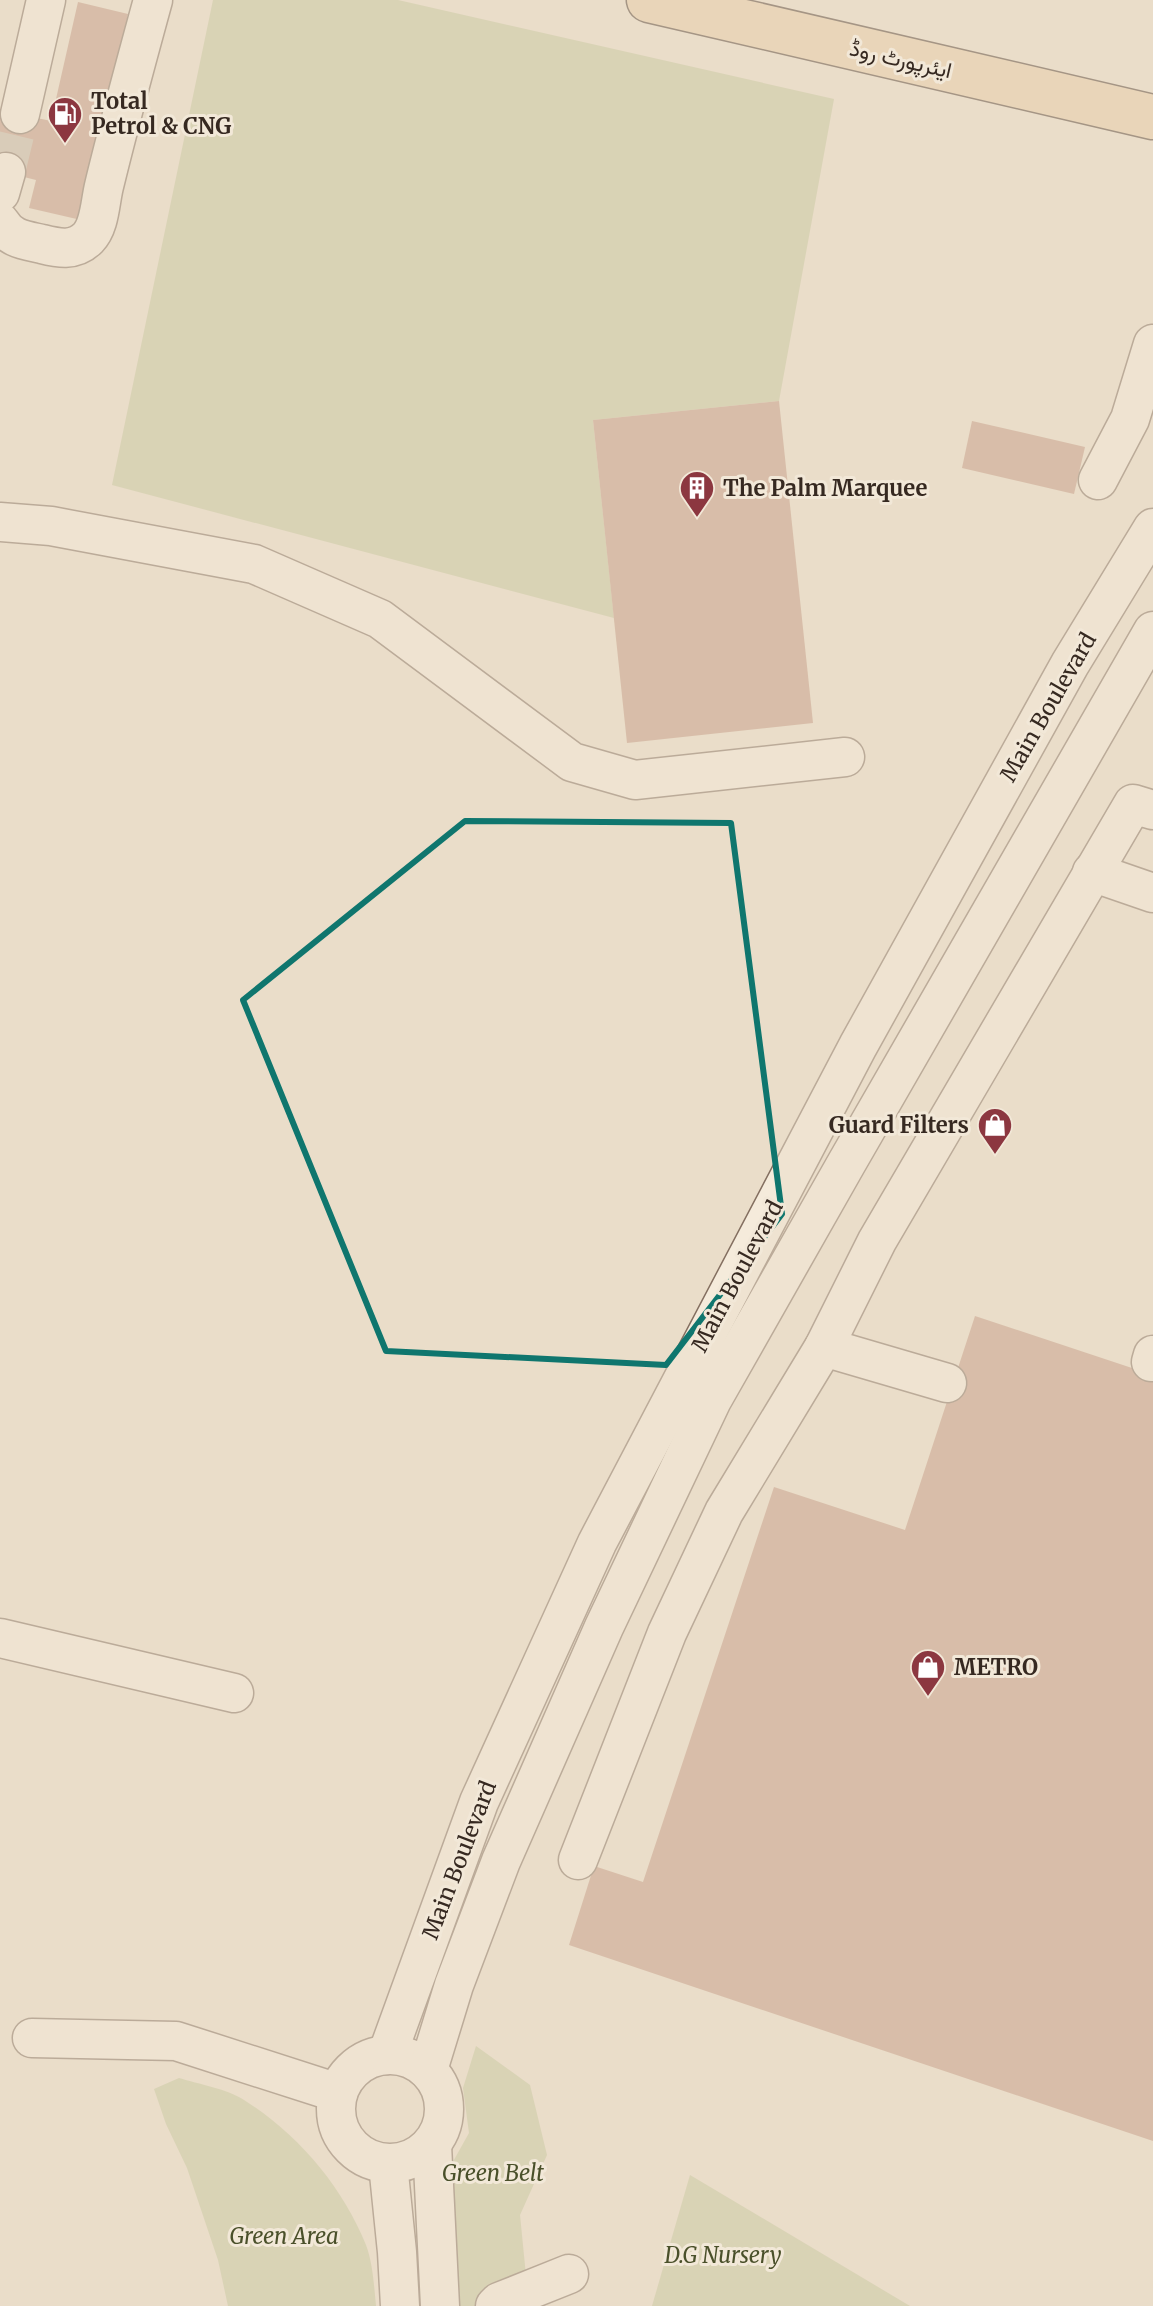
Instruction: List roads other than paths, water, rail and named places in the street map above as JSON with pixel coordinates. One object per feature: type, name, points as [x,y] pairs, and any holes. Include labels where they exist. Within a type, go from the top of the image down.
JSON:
[{"type":"main road","name":"ایئرپورٹ روڈ","points":[[649,0],[1152,126]]},
{"type":"street","points":[[20,114],[46,0]]},
{"type":"street","points":[[0,222],[6,232],[16,238],[63,249],[76,247],[95,230],[103,187],[153,0]]},
{"type":"street","points":[[1098,480],[1130,419],[1153,344]]},
{"type":"street","points":[[0,522],[51,526],[254,564],[380,619],[572,762],[635,780],[845,757]]},
{"type":"street","name":"Main Boulevard","points":[[387,2055],[479,1802],[597,1543],[858,1046],[1070,664],[1153,528]]},
{"type":"street","name":"Main Boulevard","points":[[428,2070],[454,1985],[501,1861],[604,1627],[712,1400],[1153,631]]},
{"type":"street","points":[[578,1860],[667,1633],[724,1512],[824,1347],[877,1241],[1133,804],[1153,810]]},
{"type":"street","points":[[1092,872],[1153,893]]},
{"type":"street","points":[[824,1347],[947,1383]]},
{"type":"street","points":[[0,1638],[234,1693]]},
{"type":"street","points":[[32,2038],[176,2041],[338,2093]]},
{"type":"street","points":[[387,2055],[416,2061],[428,2070],[440,2087],[445,2107],[442,2127],[432,2145],[420,2156],[404,2163],[371,2161],[357,2153],[345,2141],[335,2110],[345,2078],[356,2066],[370,2058],[387,2055]]},
{"type":"street","points":[[432,2145],[440,2306]]},
{"type":"street","points":[[388,2164],[400,2306]]},
{"type":"street","points":[[495,2306],[569,2274]]},
{"type":"tunnel","points":[[6,172],[20,114]]},
{"type":"place","name":"Total Petrol & CNG","points":[[65,145]]},
{"type":"place","name":"The Palm Marquee","points":[[697,519]]},
{"type":"place","name":"Guard Filters","points":[[995,1156]]},
{"type":"place","name":"METRO","points":[[928,1698]]},
{"type":"park label","name":"Green Belt","points":[[493,2173]]},
{"type":"park label","name":"Green Area","points":[[284,2236]]},
{"type":"park label","name":"D.G Nursery","points":[[723,2255]]}]
